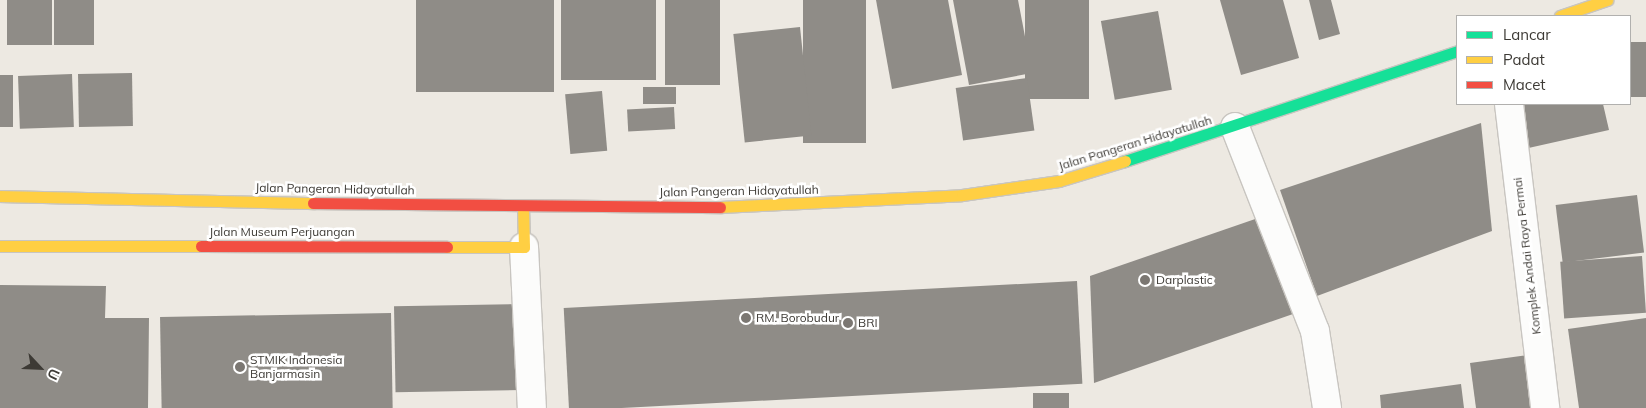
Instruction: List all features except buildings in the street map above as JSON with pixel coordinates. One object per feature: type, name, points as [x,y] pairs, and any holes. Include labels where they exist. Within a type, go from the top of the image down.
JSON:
[{"type":"main road","points":[[1563,15],[1607,0]]},
{"type":"main road","name":"Jalan Pangeran Hidayatullah","points":[[0,196],[523,207],[764,207],[962,195],[1059,181],[1235,127],[1456,51]]},
{"type":"main road","points":[[523,207],[524,247]]},
{"type":"main road","name":"Jalan Museum Perjuangan","points":[[0,246],[524,247]]},
{"type":"street","name":"Komplek Andai Raya Permai","points":[[1509,105],[1545,408]]},
{"type":"street","points":[[1235,127],[1315,331],[1327,408]]},
{"type":"street","points":[[524,247],[532,408]]},
{"type":"traffic: fast","points":[[1125,161],[1456,51]]},
{"type":"traffic: slow","points":[[1563,15],[1607,0]]},
{"type":"traffic: slow","points":[[720,207],[962,195],[1059,181],[1125,161]]},
{"type":"traffic: slow","points":[[0,196],[313,203]]},
{"type":"traffic: slow","points":[[447,247],[524,247],[523,207]]},
{"type":"traffic: slow","points":[[0,246],[201,246]]},
{"type":"traffic: jam","points":[[313,203],[720,207]]},
{"type":"traffic: jam","points":[[201,246],[447,247]]},
{"type":"place","name":"Darplastic","points":[[1145,280]]},
{"type":"place","name":"RM. Borobudur","points":[[746,318]]},
{"type":"place","name":"BRI","points":[[848,323]]},
{"type":"place","name":"STMIK Indonesia Banjarmasin","points":[[240,367]]}]
